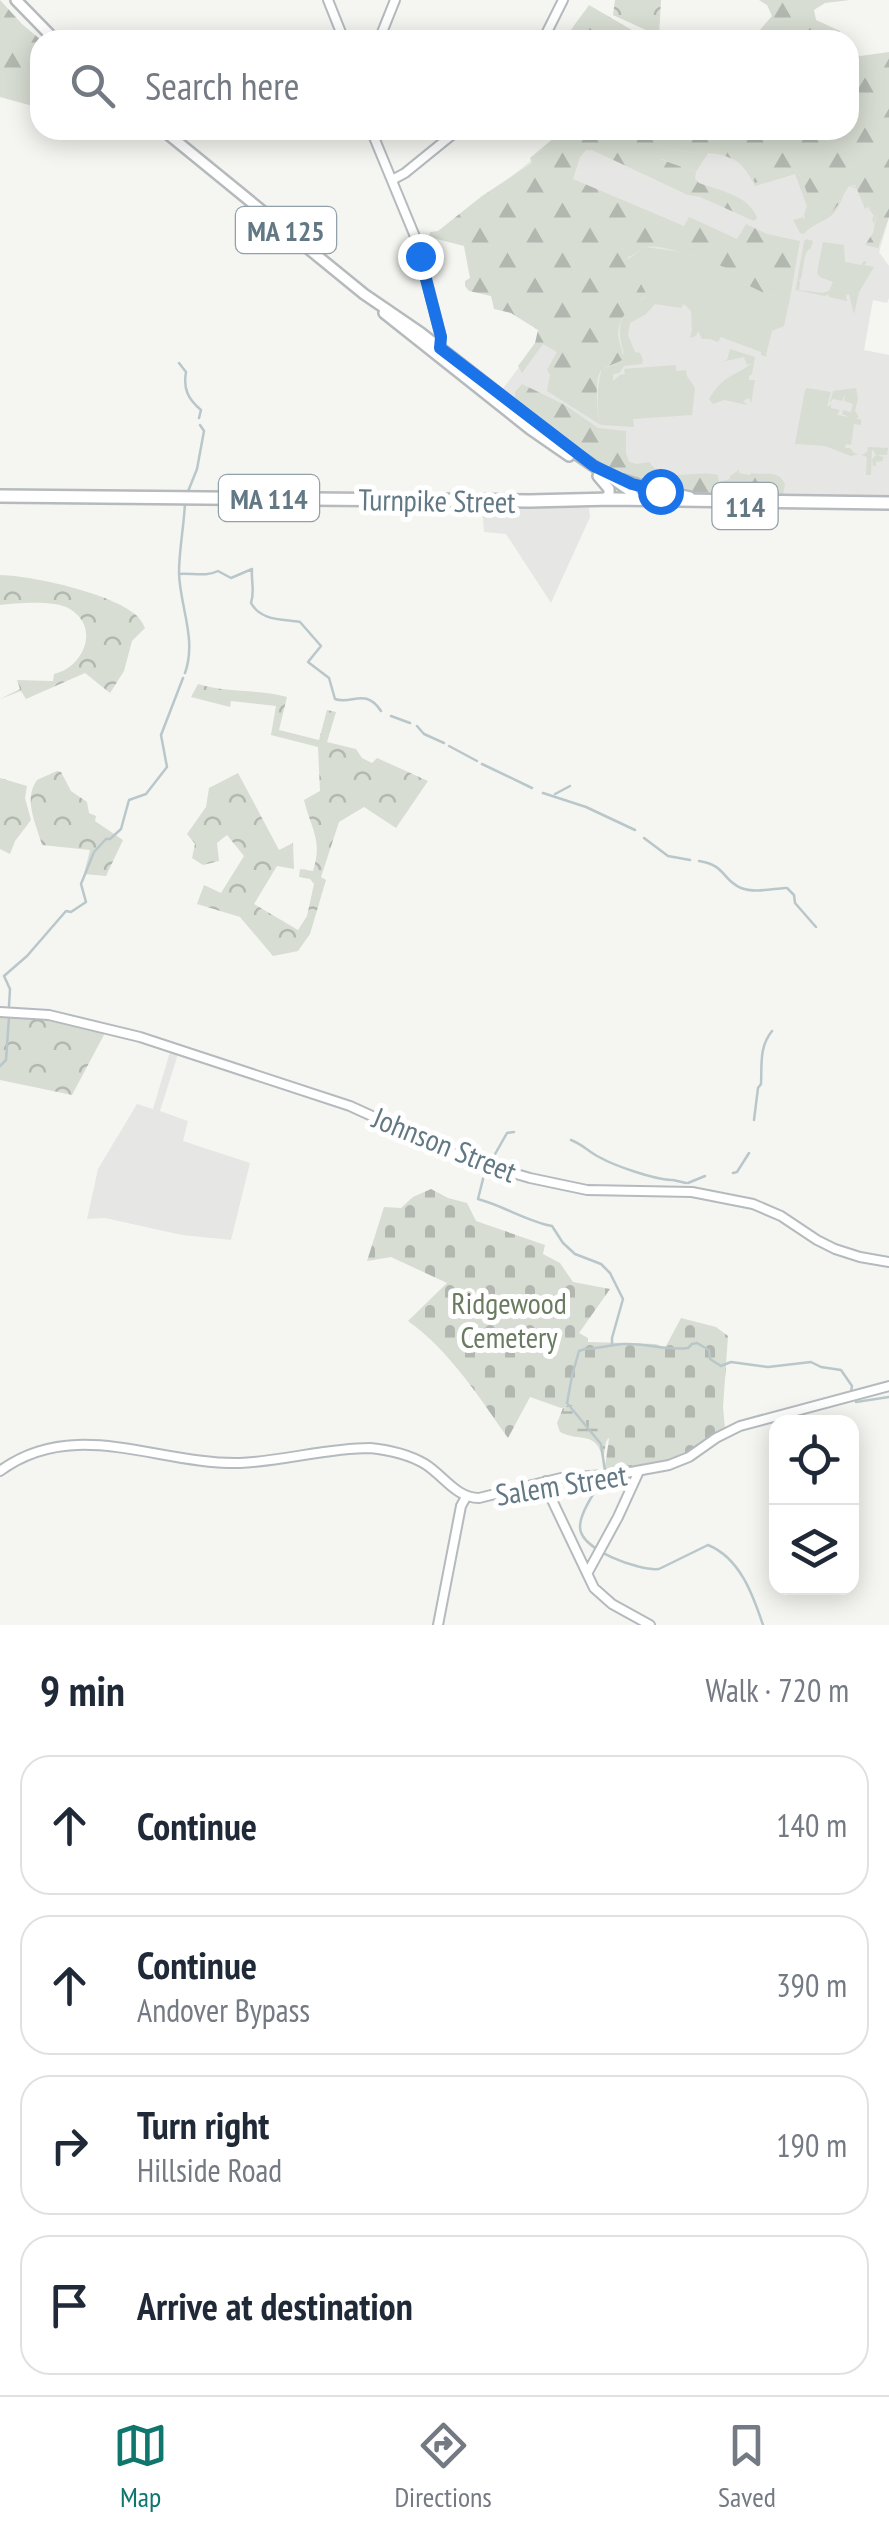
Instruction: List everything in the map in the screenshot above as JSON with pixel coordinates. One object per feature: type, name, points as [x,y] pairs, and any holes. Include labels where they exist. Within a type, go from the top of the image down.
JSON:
[{"type":"highway","name":"Turnpike Street","points":[[0,496],[604,499],[889,506]]},
{"type":"highway","name":"Turnpike Street","points":[[574,501],[582,505],[707,500],[889,506]]},
{"type":"main road","points":[[16,0],[44,30]]},
{"type":"main road","name":"MA 125","points":[[175,140],[536,433],[630,491],[640,502]]},
{"type":"main road","points":[[596,471],[610,490],[604,499]]},
{"type":"main road","name":"MA 125","points":[[596,471],[632,484],[707,500]]},
{"type":"main road","points":[[640,502],[655,494],[688,497]]},
{"type":"street","points":[[328,0],[340,30]]},
{"type":"street","points":[[383,30],[395,0]]},
{"type":"street","points":[[548,30],[563,0]]},
{"type":"street","points":[[375,140],[411,227],[441,337],[438,351]]},
{"type":"street","points":[[392,180],[446,140]]},
{"type":"street","name":"Johnson Street","points":[[0,1012],[48,1015],[134,1035],[350,1106],[468,1160],[530,1178],[587,1190],[682,1192],[753,1204],[781,1216],[836,1250],[889,1262]]},
{"type":"street","name":"Salem Street","points":[[0,1471],[31,1452],[62,1445],[112,1446],[224,1463],[370,1448],[416,1459],[434,1470],[463,1501],[546,1480],[640,1471],[683,1460],[716,1438],[748,1424],[889,1386]]},
{"type":"street","points":[[588,1572],[640,1471]]},
{"type":"street","points":[[546,1480],[594,1588],[650,1625]]},
{"type":"street","points":[[438,1625],[463,1501]]},
{"type":"shaded area","points":[[889,53],[889,218],[879,252],[889,266],[889,298],[887,303],[873,300],[864,350],[889,355],[889,498],[715,494],[649,485],[604,466],[502,390],[583,281],[438,236],[557,140],[859,140],[859,99],[873,56]]},
{"type":"shaded area","points":[[482,504],[589,508],[590,517],[551,603],[506,534],[484,532]]},
{"type":"shaded area","points":[[170,1052],[178,1054],[160,1111],[188,1121],[183,1141],[250,1163],[231,1240],[182,1235],[105,1218],[87,1219],[98,1169],[137,1104],[153,1109]]},
{"type":"green space","points":[[0,0],[30,31],[30,105],[0,97]]},
{"type":"green space","points":[[615,0],[661,0],[659,30],[646,30],[613,15]]},
{"type":"green space","points":[[759,0],[850,0],[825,3],[814,10],[816,20],[838,30],[760,30],[772,16],[767,5]]},
{"type":"green space","points":[[589,5],[632,30],[572,30]]},
{"type":"green space","points":[[889,52],[889,217],[878,248],[865,245],[873,233],[877,213],[863,203],[855,185],[844,187],[838,205],[828,216],[822,214],[821,200],[809,198],[795,170],[755,183],[742,163],[711,150],[694,153],[660,147],[660,159],[696,172],[699,183],[748,204],[757,218],[754,221],[592,150],[586,150],[580,157],[573,179],[684,226],[689,217],[737,239],[746,224],[767,234],[800,241],[790,298],[764,293],[743,283],[734,271],[688,253],[649,247],[628,257],[647,295],[623,316],[618,335],[622,360],[604,369],[598,377],[599,424],[547,391],[547,370],[557,352],[543,344],[522,373],[518,366],[535,343],[538,330],[511,313],[494,309],[491,296],[469,291],[465,286],[470,278],[464,246],[429,237],[430,232],[438,231],[532,163],[530,158],[551,140],[859,140],[859,56]]},
{"type":"green space","points":[[660,147],[694,153],[711,150],[725,156],[708,153],[696,172],[659,158]]},
{"type":"green space","points":[[733,159],[748,168],[756,182],[795,170],[809,197],[821,200],[822,214],[838,205],[846,185],[857,187],[863,203],[877,213],[874,224],[874,216],[868,207],[865,209],[857,189],[849,186],[837,208],[832,215],[800,233],[793,220],[805,220],[807,206],[795,174],[755,186]]},
{"type":"green space","points":[[804,241],[813,241],[798,280],[799,290],[829,291],[833,282],[817,273],[823,242],[844,245],[845,262],[861,265],[864,261],[864,265],[874,267],[859,292],[854,314],[849,294],[847,301],[796,290]]},
{"type":"green space","points":[[645,247],[688,253],[734,271],[743,283],[764,293],[790,298],[784,326],[772,331],[767,357],[721,337],[718,342],[702,339],[698,331],[690,338],[691,311],[684,304],[681,308],[655,304],[630,323],[628,335],[642,364],[624,366],[613,374],[613,381],[625,374],[624,369],[676,365],[676,371],[686,370],[695,388],[692,415],[633,419],[634,427],[602,425],[598,396],[602,369],[614,365],[624,353],[622,320],[645,297],[627,260]]},
{"type":"green space","points":[[730,349],[755,357],[749,376],[749,380],[755,380],[751,403],[749,398],[743,401],[748,405],[724,400],[713,404],[709,399],[725,380],[752,363],[747,365],[744,357],[721,362],[727,360]]},
{"type":"green space","points":[[522,384],[565,405],[598,428],[626,431],[629,462],[649,462],[662,474],[718,475],[719,482],[730,479],[739,470],[750,475],[774,475],[785,484],[783,495],[779,499],[709,497],[622,475],[604,466],[515,399]]},
{"type":"green space","points":[[807,388],[831,392],[827,407],[831,404],[831,408],[840,410],[837,415],[850,417],[842,414],[843,410],[851,412],[853,404],[844,401],[845,394],[842,401],[833,399],[830,403],[833,391],[856,388],[855,411],[861,425],[854,424],[851,445],[846,444],[845,448],[859,454],[851,456],[825,446],[795,444]]},
{"type":"green space","points":[[868,447],[888,448],[887,455],[877,455],[886,458],[876,462],[876,466],[872,449],[871,475],[866,475],[867,457],[861,455]]},
{"type":"green space","points":[[0,575],[51,582],[91,593],[137,616],[145,628],[132,641],[124,671],[110,693],[85,673],[26,699],[21,691],[0,699],[20,689],[17,680],[53,681],[54,674],[80,656],[86,636],[79,617],[63,606],[0,605]]},
{"type":"green space","points":[[198,684],[287,697],[279,730],[319,740],[327,710],[336,712],[327,742],[356,749],[372,763],[377,758],[428,781],[396,828],[364,807],[339,822],[321,877],[326,880],[310,934],[298,951],[273,956],[240,917],[197,904],[204,885],[221,893],[244,856],[227,835],[217,843],[219,861],[203,865],[192,858],[195,844],[187,834],[206,807],[209,788],[238,773],[279,850],[293,843],[294,869],[277,866],[254,904],[298,930],[307,916],[314,884],[299,877],[300,869],[313,871],[316,860],[315,835],[304,800],[320,791],[318,747],[271,735],[276,706],[231,701],[230,707],[191,697]]},
{"type":"green space","points":[[57,771],[71,791],[87,802],[95,821],[123,840],[106,876],[84,874],[90,850],[42,845],[31,796],[37,780]]},
{"type":"green space","points":[[0,778],[27,786],[25,798],[31,820],[10,854],[0,849]]},
{"type":"green space","points":[[0,1014],[35,1015],[106,1031],[72,1095],[0,1080]]},
{"type":"green space","name":"Ridgewood Cemetery","points":[[431,1189],[467,1203],[476,1221],[545,1245],[543,1254],[560,1263],[573,1282],[610,1289],[579,1333],[588,1342],[656,1344],[665,1348],[681,1318],[716,1327],[728,1336],[725,1429],[675,1461],[604,1474],[609,1439],[585,1404],[561,1408],[530,1397],[508,1438],[450,1360],[408,1321],[447,1283],[391,1257],[367,1261],[384,1207],[401,1208]]},
{"type":"green space","points":[[584,1400],[611,1433],[603,1460],[592,1440],[560,1432],[557,1423],[563,1408]]},
{"type":"waterway","points":[[179,363],[186,372],[188,393],[201,410],[199,418]]},
{"type":"waterway","points":[[187,494],[197,469],[204,431],[200,425]]},
{"type":"waterway","points":[[185,503],[179,573],[189,635],[185,673]]},
{"type":"waterway","points":[[179,574],[218,571],[231,578],[252,569],[251,603],[266,616],[300,622],[321,646],[308,662],[329,678],[335,699],[364,698],[381,711]]},
{"type":"waterway","points":[[9,1006],[10,989],[4,976],[66,911],[86,902],[81,884],[94,852],[121,829],[129,800],[146,794],[167,767],[161,735],[183,678]]},
{"type":"waterway","points":[[391,716],[410,723]]},
{"type":"waterway","points":[[417,726],[424,734],[444,743]]},
{"type":"waterway","points":[[449,746],[477,761]]},
{"type":"waterway","points":[[482,764],[532,788]]},
{"type":"waterway","points":[[555,794],[570,786]]},
{"type":"waterway","points":[[543,793],[586,807],[635,830]]},
{"type":"waterway","points":[[644,838],[668,856],[690,860]]},
{"type":"waterway","points":[[699,861],[719,869],[741,888],[785,888]]},
{"type":"waterway","points":[[787,888],[816,927]]},
{"type":"waterway","points":[[0,1066],[6,1060],[9,1017]]},
{"type":"waterway","points":[[754,1120],[763,1050],[772,1031]]},
{"type":"waterway","points":[[490,1163],[507,1133],[514,1132]]},
{"type":"waterway","points":[[571,1140],[614,1164],[671,1180]]},
{"type":"waterway","points":[[733,1173],[749,1153]]},
{"type":"waterway","points":[[485,1171],[478,1199],[552,1226],[575,1254],[601,1264],[610,1273],[623,1299],[612,1345]]},
{"type":"waterway","points":[[688,1183],[705,1176]]},
{"type":"waterway","points":[[673,1180],[686,1183]]},
{"type":"waterway","points":[[605,1471],[601,1444],[567,1403],[579,1351],[585,1349],[624,1344],[680,1349],[697,1343],[709,1350],[710,1359],[721,1366],[731,1362],[768,1367],[811,1362],[841,1370],[852,1386],[851,1392]]},
{"type":"waterway","points":[[856,1402],[889,1397]]},
{"type":"waterway","points":[[596,1490],[580,1523],[590,1544],[625,1563],[650,1569],[659,1569],[708,1545],[737,1568],[763,1625]]},
{"type":"route","points":[[420,256],[442,341],[440,348],[594,466],[632,484],[660,491]]}]
